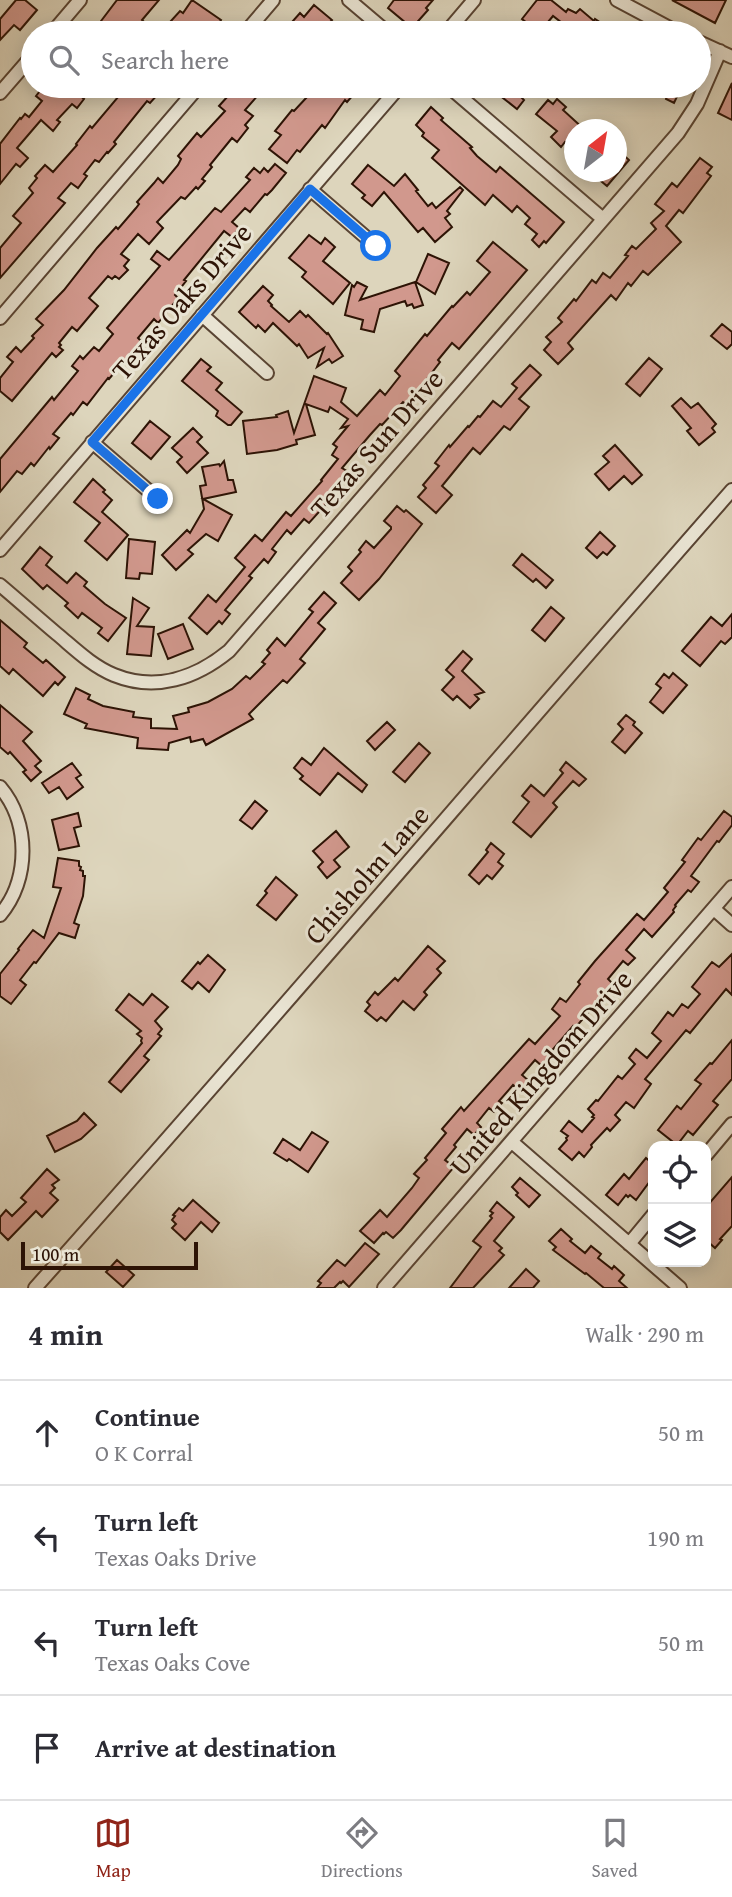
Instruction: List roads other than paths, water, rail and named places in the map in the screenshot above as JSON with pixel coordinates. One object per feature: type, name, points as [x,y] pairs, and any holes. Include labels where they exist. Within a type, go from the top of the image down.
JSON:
[{"type":"street","points":[[62,21],[80,0]]},
{"type":"street","points":[[255,21],[273,0]]},
{"type":"street","points":[[349,0],[374,21]]},
{"type":"street","points":[[456,21],[474,0]]},
{"type":"street","points":[[624,2],[658,21]]},
{"type":"street","name":"Texas Sun Drive","points":[[711,80],[726,54]]},
{"type":"street","points":[[0,93],[21,69]]},
{"type":"street","points":[[0,318],[190,98]]},
{"type":"street","name":"Texas Oaks Drive","points":[[0,550],[390,98]]},
{"type":"street","points":[[462,98],[603,219]]},
{"type":"street","name":"Texas Sun Drive","points":[[0,585],[88,660],[114,675],[156,683],[197,673],[215,663],[229,651],[603,219],[687,120],[700,98]]},
{"type":"street","points":[[310,189],[376,246]]},
{"type":"street","points":[[202,315],[267,373]]},
{"type":"street","points":[[92,442],[158,499]]},
{"type":"street","name":"Chisholm Lane","points":[[35,1288],[224,1075],[732,490]]},
{"type":"street","points":[[0,787],[17,815],[22,863],[15,892],[0,915]]},
{"type":"street","name":"United Kingdom Drive","points":[[384,1288],[732,887]]},
{"type":"street","points":[[714,909],[732,925]]},
{"type":"street","points":[[711,1148],[732,1124]]},
{"type":"street","points":[[512,1142],[680,1288]]},
{"type":"street","points":[[629,1244],[648,1221]]}]
